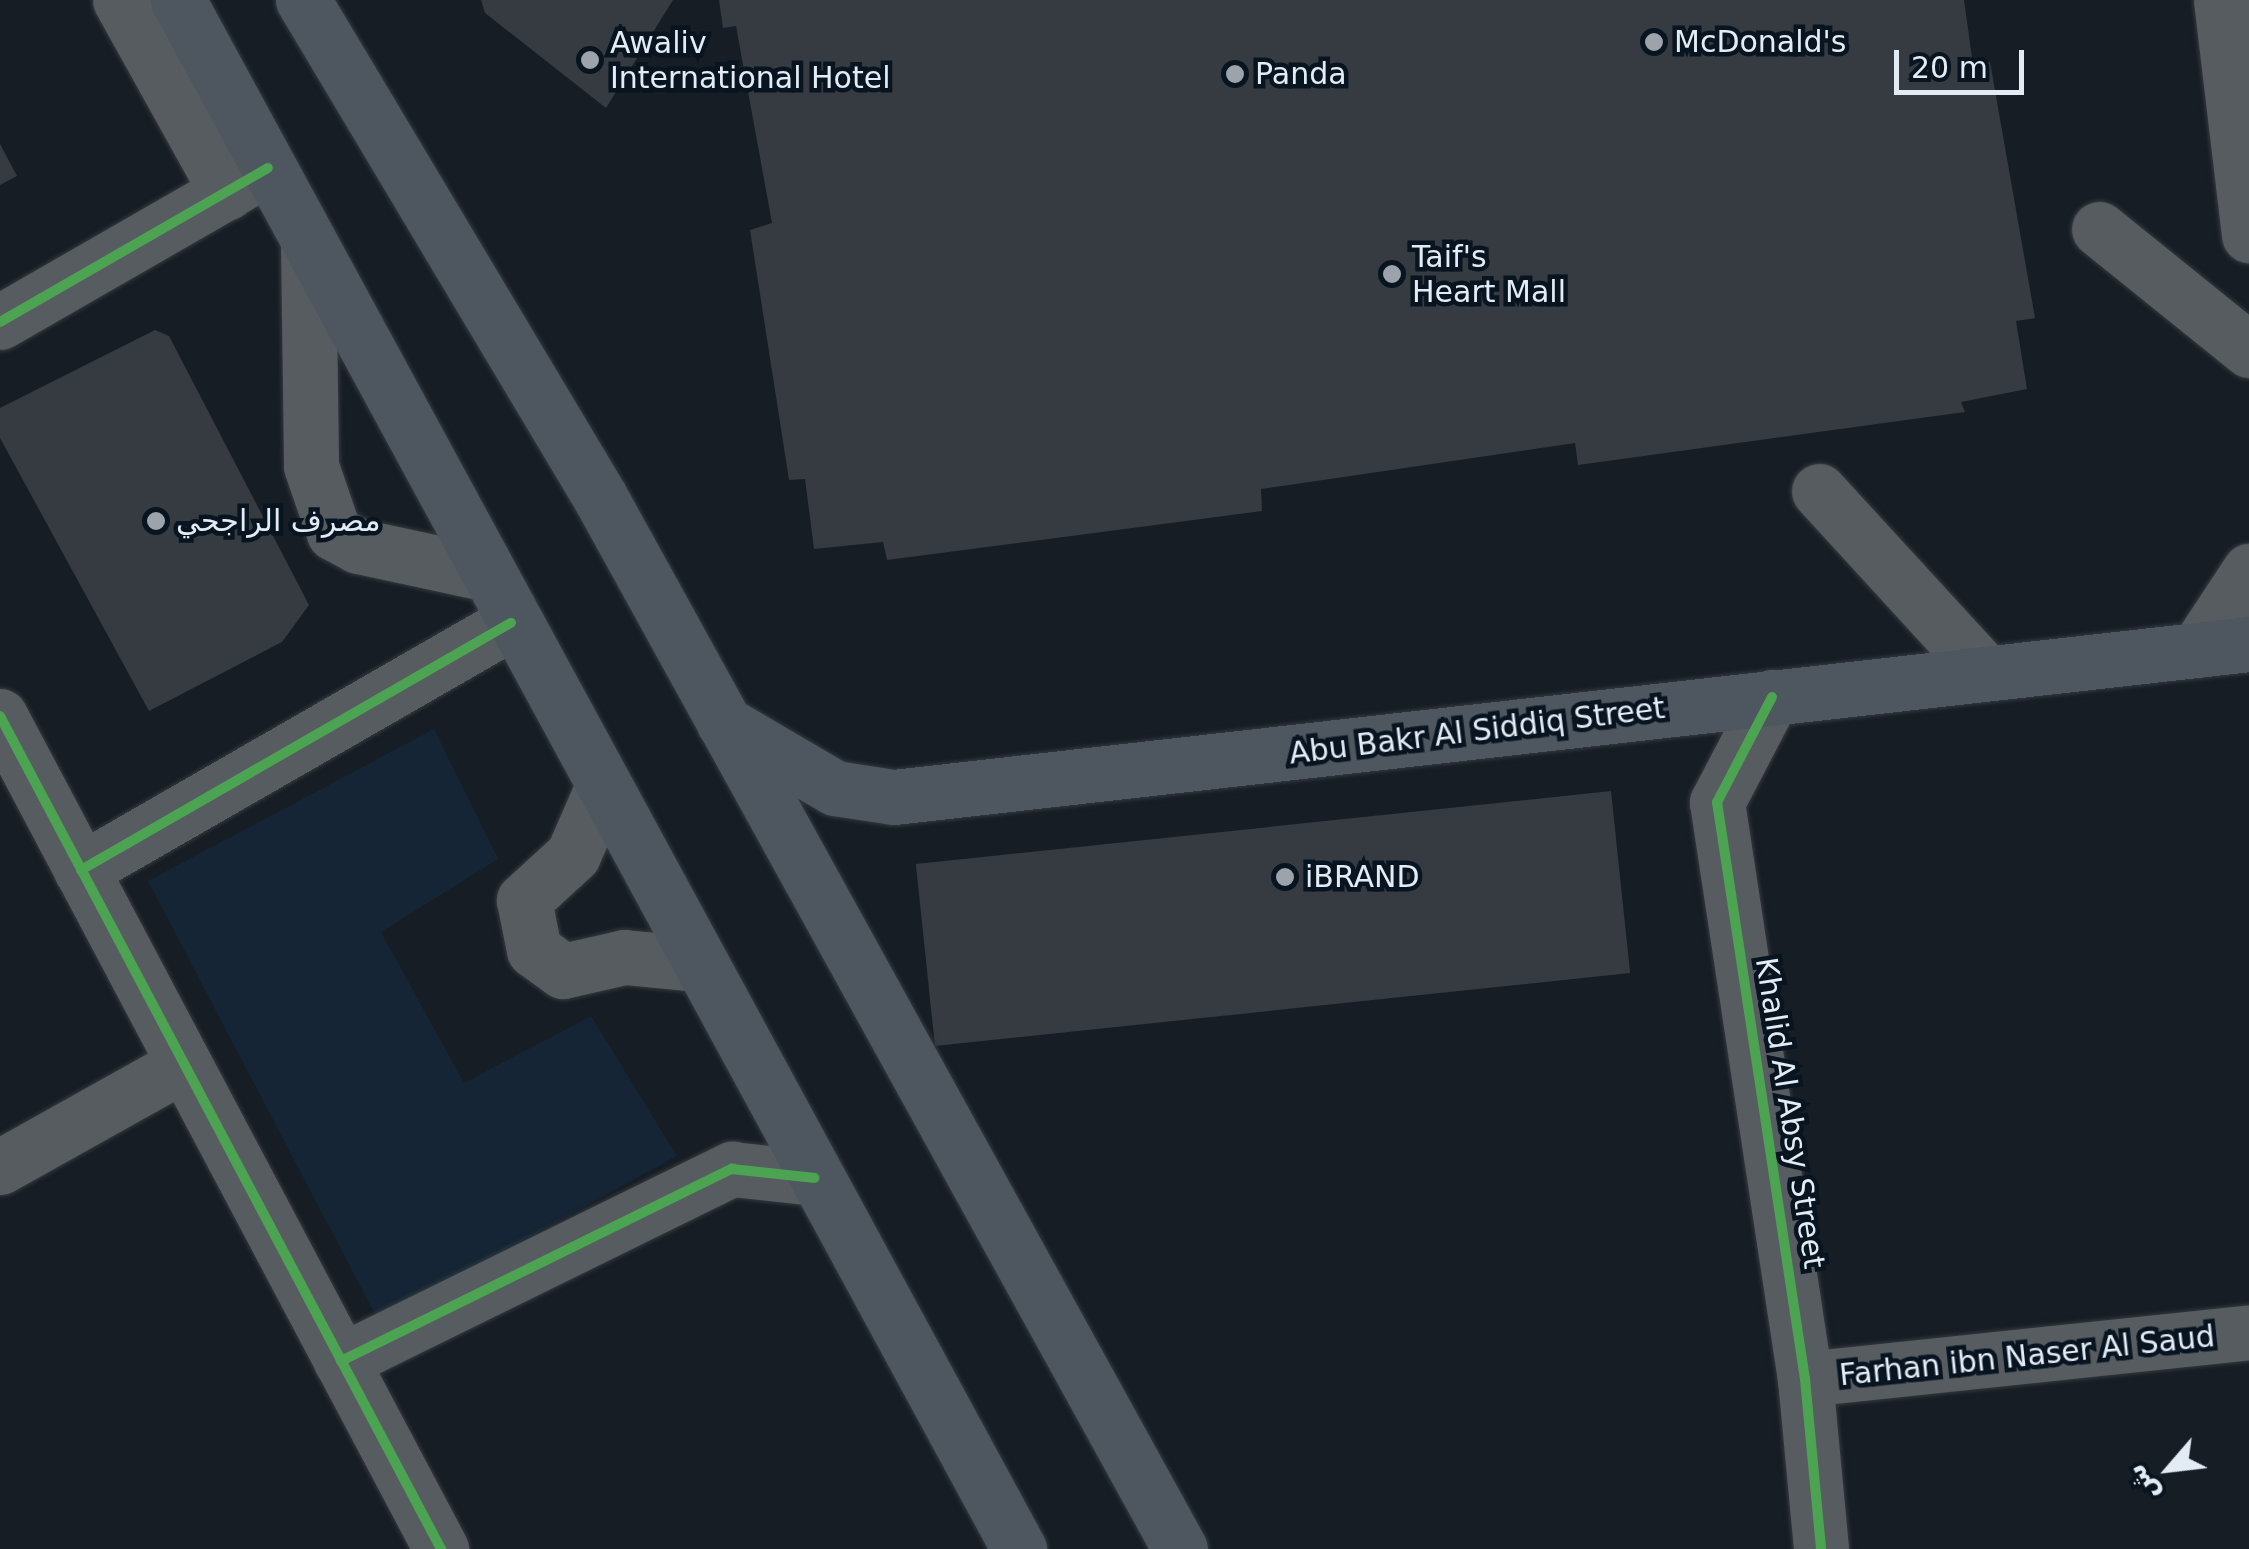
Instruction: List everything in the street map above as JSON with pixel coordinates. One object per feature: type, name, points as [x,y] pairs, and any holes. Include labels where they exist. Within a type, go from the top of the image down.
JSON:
[{"type":"main road","points":[[178,0],[247,180],[308,245],[1019,1549]]},
{"type":"main road","points":[[303,0],[600,497],[1180,1549]]},
{"type":"main road","name":"Abu Bakr Al Siddiq Street","points":[[722,721],[834,788],[894,797],[2223,646]]},
{"type":"street","points":[[0,322],[247,180],[120,0]]},
{"type":"street","points":[[2221,0],[2249,235]]},
{"type":"street","points":[[2099,229],[2249,350]]},
{"type":"street","points":[[308,245],[311,466],[334,533],[358,546],[484,573]]},
{"type":"street","points":[[1819,490],[1986,673]]},
{"type":"street","points":[[2223,646],[2249,571]]},
{"type":"street","points":[[81,870],[511,623]]},
{"type":"street","name":"Khalid Al Absy Street","points":[[1772,698],[1717,802],[1805,1379],[1822,1549]]},
{"type":"street","points":[[0,716],[441,1549]]},
{"type":"street","points":[[603,786],[574,855],[524,900],[525,929],[534,950],[563,970],[624,957],[697,964]]},
{"type":"street","points":[[0,1167],[184,1064]]},
{"type":"street","points":[[341,1360],[732,1169],[816,1178]]},
{"type":"street","name":"Farhan ibn Naser Al Saud","points":[[1805,1379],[2249,1332]]},
{"type":"shaded area","points":[[434,729],[498,859],[381,932],[464,1083],[591,1016],[677,1156],[378,1320],[148,881]]},
{"type":"building","name":"Awaliv International Hotel","points":[[481,0],[673,0],[606,108],[485,13]]},
{"type":"building","name":"Taif's Heart Mall","points":[[719,0],[1964,0],[1973,65],[1990,62],[2035,318],[2016,321],[2027,389],[1961,402],[1965,412],[1578,465],[1575,443],[1261,489],[1262,511],[887,560],[883,542],[814,549],[805,479],[789,480],[750,230],[772,223],[736,26],[723,28]]},
{"type":"building","points":[[0,144],[17,176],[0,185]]},
{"type":"building","name":"مصرف الراجحي","points":[[155,330],[169,336],[309,605],[282,642],[149,711],[0,438],[0,408]]},
{"type":"building","points":[[1611,791],[1630,973],[935,1046],[916,864]]},
{"type":"cycle path","points":[[0,322],[268,168]]},
{"type":"cycle path","points":[[81,870],[511,623]]},
{"type":"cycle path","points":[[1772,697],[1717,802],[1805,1379],[1821,1549]]},
{"type":"cycle path","points":[[0,716],[441,1549]]},
{"type":"cycle path","points":[[341,1361],[732,1169],[815,1178]]},
{"type":"place","name":"McDonald's","points":[[1654,42]]},
{"type":"place","name":"Awaliv International Hotel","points":[[590,60]]},
{"type":"place","name":"Panda","points":[[1235,74]]},
{"type":"place","name":"Taif's Heart Mall","points":[[1392,274]]},
{"type":"place","name":"مصرف الراجحي","points":[[156,521]]},
{"type":"place","name":"iBRAND","points":[[1285,877]]}]
